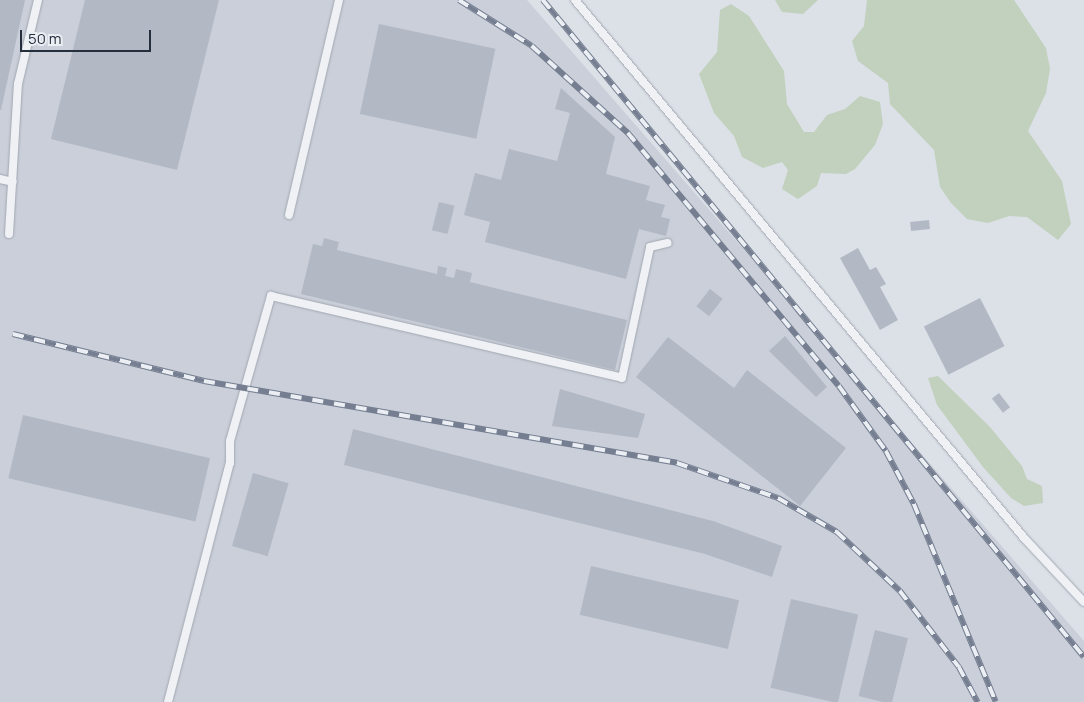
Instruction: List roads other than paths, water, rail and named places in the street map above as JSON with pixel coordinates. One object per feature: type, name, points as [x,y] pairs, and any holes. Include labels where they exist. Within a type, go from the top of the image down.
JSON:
[{"type":"lane","points":[[9,234],[18,84],[38,0]]},
{"type":"lane","points":[[289,215],[339,0]]},
{"type":"lane","points":[[575,0],[1024,540],[1084,602]]},
{"type":"lane","points":[[0,179],[12,182]]},
{"type":"lane","points":[[168,702],[230,463],[230,442],[271,296],[622,378],[650,247],[668,243]]},
{"type":"railway","points":[[459,0],[532,46],[628,133],[839,386],[886,451],[914,504],[996,702]]},
{"type":"railway","points":[[543,0],[1084,657]]},
{"type":"railway","points":[[13,334],[204,381],[677,463],[778,498],[837,532],[900,591],[959,667],[978,702]]}]
